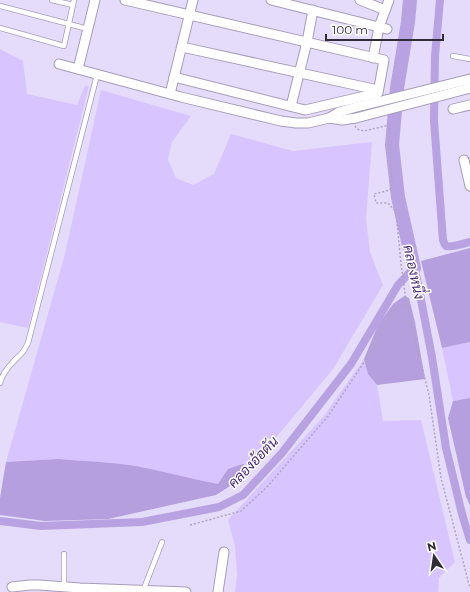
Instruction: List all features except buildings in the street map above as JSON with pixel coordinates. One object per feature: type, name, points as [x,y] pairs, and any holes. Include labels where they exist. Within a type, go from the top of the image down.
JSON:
[{"type":"street","points":[[78,69],[95,0]]},
{"type":"street","points":[[125,0],[384,60],[378,92],[305,110],[174,77]]},
{"type":"street","points":[[170,94],[194,0]]},
{"type":"street","points":[[271,0],[299,3],[313,10],[383,28]]},
{"type":"street","points":[[360,0],[385,10]]},
{"type":"street","points":[[373,58],[383,28],[385,10],[389,0]]},
{"type":"street","points":[[291,106],[307,42],[313,10]]},
{"type":"street","points":[[182,47],[299,74],[378,90]]},
{"type":"street","points":[[60,64],[170,94],[281,121],[296,123],[308,123],[329,118],[339,112],[353,108],[466,80]]},
{"type":"street","points":[[329,118],[342,120],[353,119],[468,89]]},
{"type":"street","points":[[453,109],[470,105]]},
{"type":"street","points":[[464,160],[470,186]]},
{"type":"street","points":[[218,592],[224,552]]},
{"type":"street","points":[[12,587],[30,585],[186,592]]},
{"type":"lane","points":[[0,28],[64,46],[74,3],[52,0]]},
{"type":"lane","points":[[0,6],[88,29]]},
{"type":"lane","points":[[453,56],[470,59]]},
{"type":"lane","points":[[0,383],[1,378],[9,366],[28,343],[97,75]]},
{"type":"lane","points":[[143,590],[162,542]]},
{"type":"lane","points":[[64,554],[64,587]]},
{"type":"path","points":[[353,119],[357,129],[364,131],[389,125],[392,184],[390,190],[374,194],[376,203],[388,203],[396,212],[406,300],[429,395],[441,478],[470,588]]},
{"type":"path","points":[[190,525],[241,511],[267,487],[328,416],[375,346],[390,316],[398,307],[408,304]]},
{"type":"shaded area","points":[[0,49],[23,61],[27,94],[77,105],[85,86],[89,86],[28,328],[0,322]]},
{"type":"shaded area","points":[[101,90],[191,116],[172,142],[168,159],[176,178],[193,185],[214,174],[231,134],[293,151],[372,142],[366,219],[370,252],[383,285],[333,369],[251,468],[243,464],[218,484],[136,466],[110,463],[58,459],[6,462],[65,254]]},
{"type":"shaded area","points":[[470,248],[470,342],[442,348],[421,261]]},
{"type":"shaded area","points":[[404,296],[409,298],[415,322],[425,379],[377,385],[368,374],[364,359],[378,325],[393,304]]},
{"type":"shaded area","points":[[470,342],[470,398],[453,401],[442,348]]},
{"type":"shaded area","points":[[364,359],[368,374],[377,385],[383,421],[421,420],[455,562],[439,578],[438,592],[235,592],[237,575],[235,546],[228,520],[323,417]]},
{"type":"shaded area","points":[[470,398],[470,505],[466,497],[448,418],[453,401]]},
{"type":"shaded area","points":[[58,459],[136,466],[218,484],[228,469],[243,464],[251,468],[230,486],[216,495],[108,519],[45,521],[0,515],[0,498],[6,462]]},
{"type":"waterway","name":"คลองหนึ่ง","points":[[410,0],[408,22],[397,88],[392,145],[398,197],[414,268]]},
{"type":"waterway","points":[[440,0],[435,56],[434,121],[443,240],[446,246],[454,246],[470,242]]},
{"type":"waterway","name":"คลองหนึ่ง","points":[[414,268],[432,357],[446,448],[470,540]]},
{"type":"waterway","name":"คลองอ้อตัน","points":[[0,521],[41,526],[142,522],[219,507],[243,495],[282,453],[351,364],[398,285],[414,268]]}]
